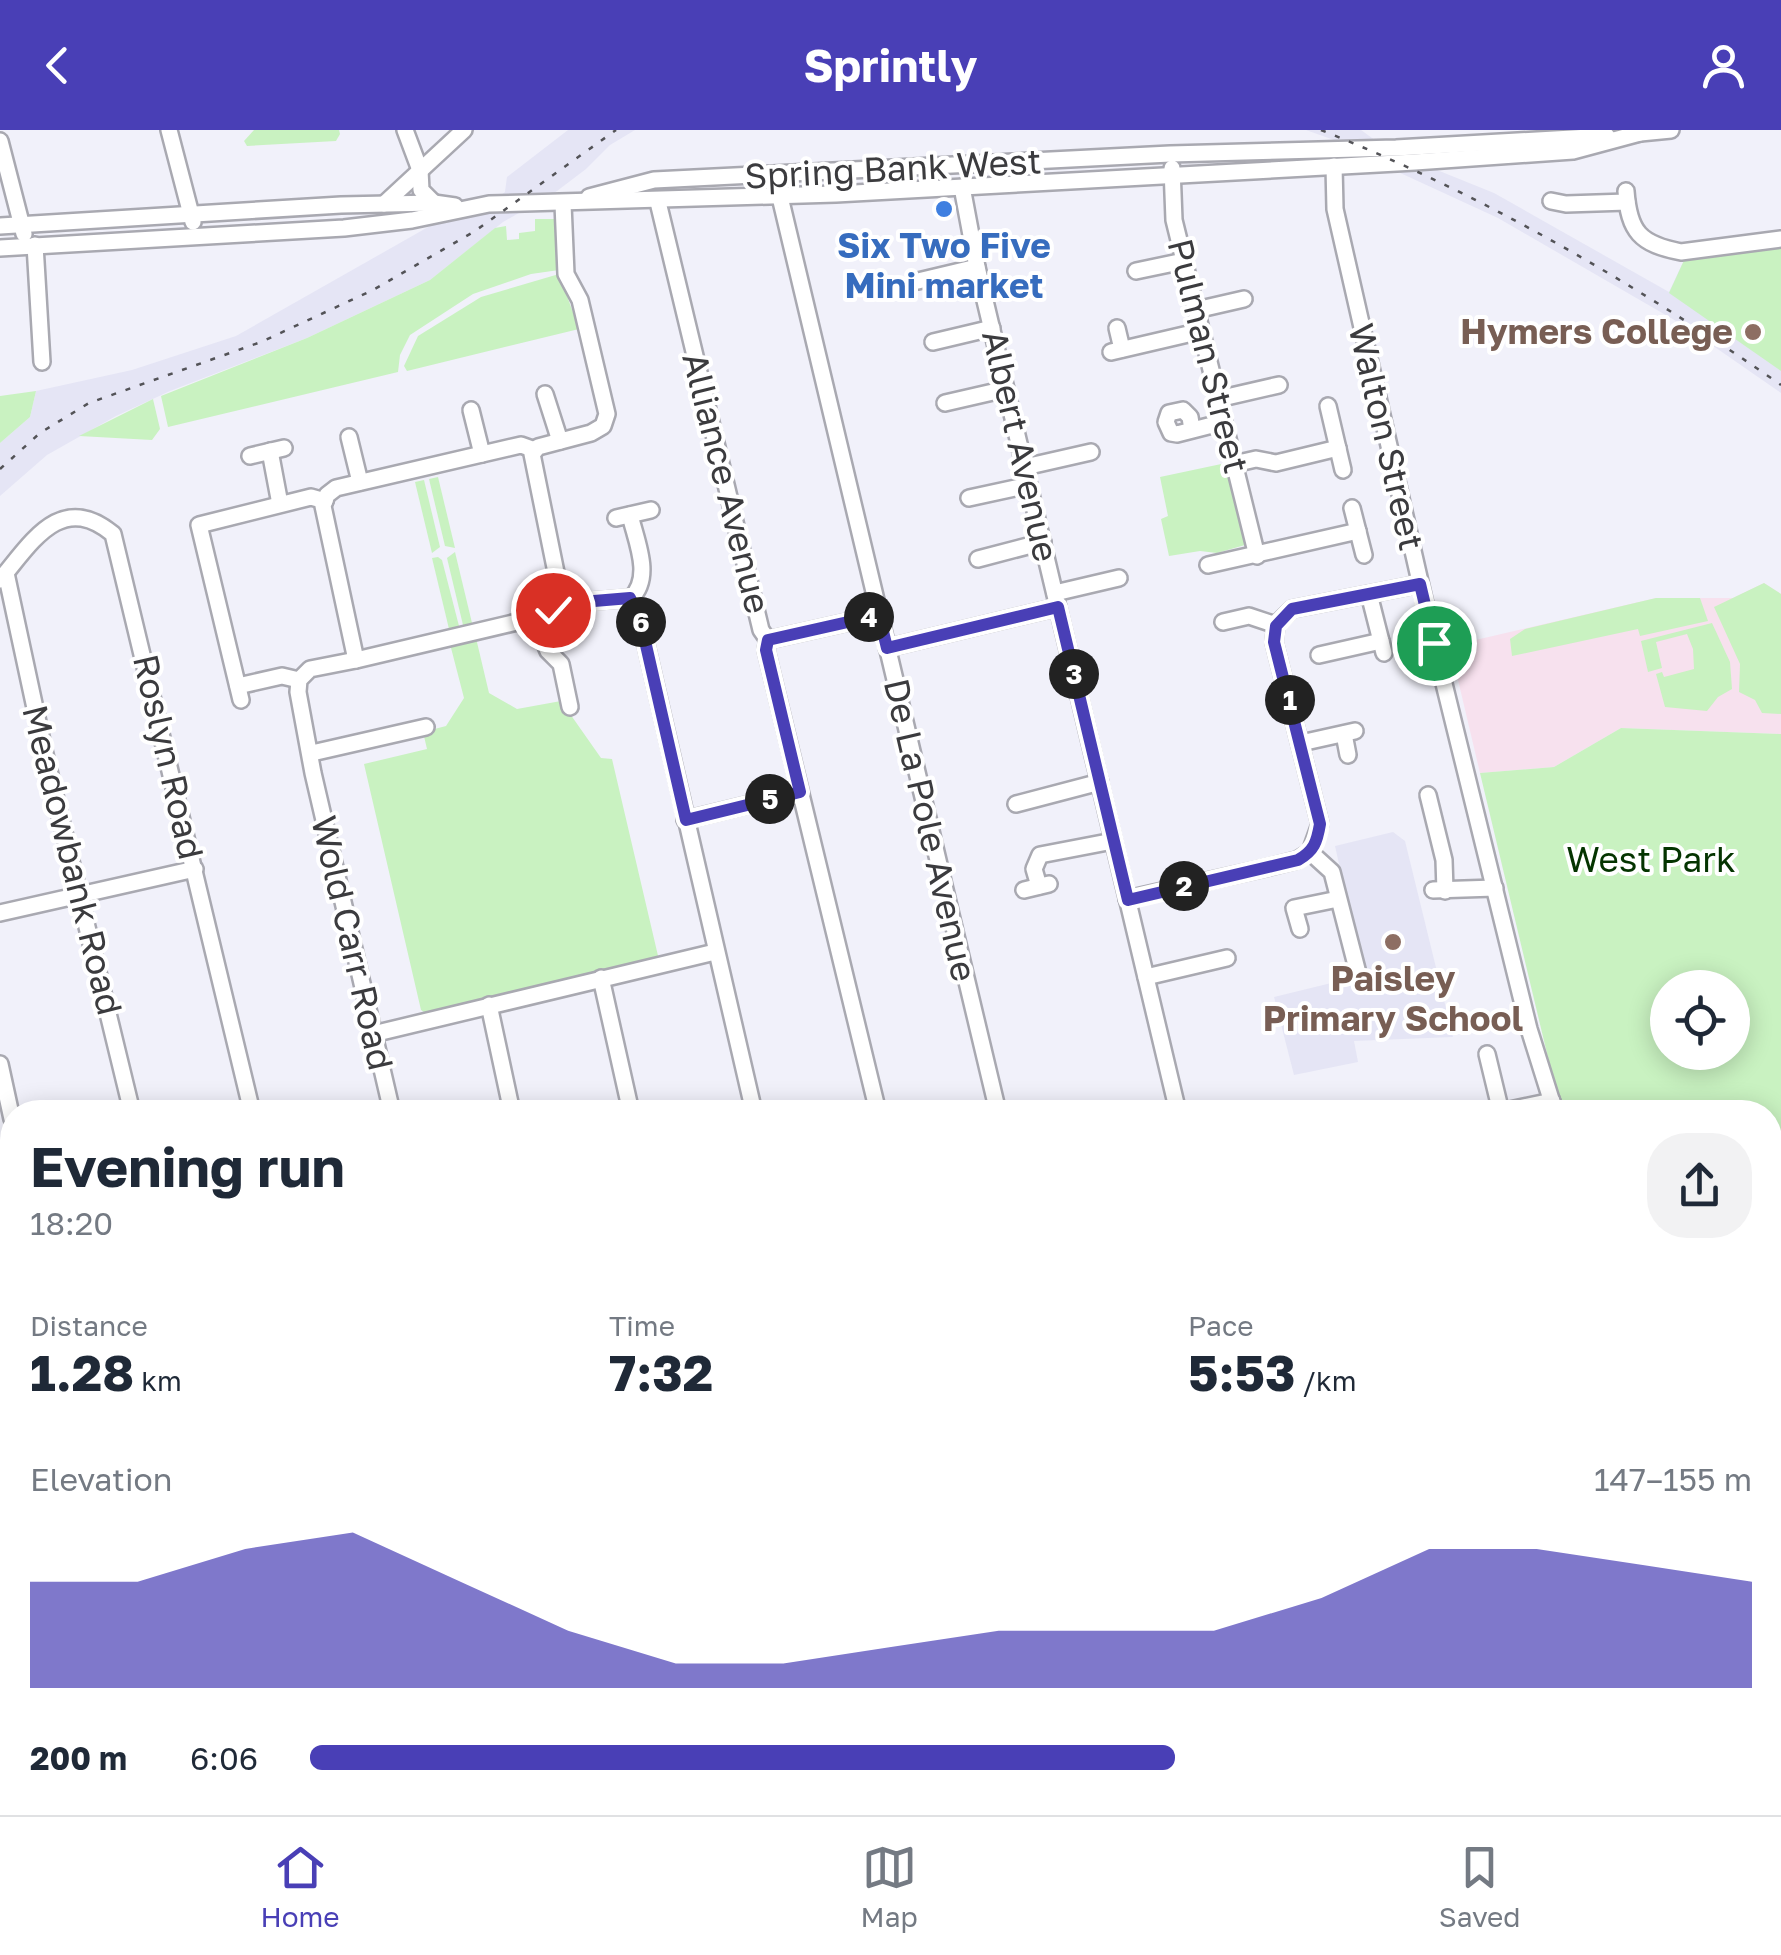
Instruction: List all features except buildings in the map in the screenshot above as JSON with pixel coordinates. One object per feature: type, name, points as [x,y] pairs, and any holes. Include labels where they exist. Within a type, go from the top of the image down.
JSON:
[{"type":"street","points":[[169,130],[193,214],[194,236]]},
{"type":"street","points":[[406,130],[420,170],[422,190],[434,203]]},
{"type":"street","points":[[384,204],[464,130]]},
{"type":"street","name":"Spring Bank West","points":[[0,248],[344,228],[412,220],[489,204],[658,202],[1334,166],[1671,130]]},
{"type":"street","name":"Spring Bank West","points":[[566,204],[654,180],[1170,154],[1580,139]]},
{"type":"street","points":[[0,141],[31,246],[42,362]]},
{"type":"street","points":[[1253,152],[1327,158],[1334,166]]},
{"type":"street","name":"Pulman Street","points":[[1170,154],[1174,220],[1257,556]]},
{"type":"street","name":"Walton Street","points":[[1334,166],[1335,209],[1420,584],[1529,1029],[1552,1100]]},
{"type":"street","name":"Albert Avenue","points":[[962,188],[1175,1100]]},
{"type":"street","name":"De La Pole Avenue","points":[[780,196],[995,1100]]},
{"type":"street","points":[[1547,199],[1566,204],[1626,196],[1635,231],[1649,242],[1680,252],[1781,240]]},
{"type":"street","name":"Alliance Avenue","points":[[658,202],[761,630],[768,640],[766,650],[875,1100]]},
{"type":"street","name":"Spring Bank West","points":[[0,226],[384,204],[434,203],[464,208]]},
{"type":"street","points":[[356,660],[334,566],[325,502],[336,488],[522,445],[535,450],[591,434],[603,426],[607,414],[580,300],[566,274],[566,204]]},
{"type":"street","points":[[1143,264],[1184,261]]},
{"type":"street","points":[[918,281],[978,268]]},
{"type":"street","points":[[1196,310],[1238,306]]},
{"type":"street","points":[[933,342],[992,328]]},
{"type":"street","points":[[1117,328],[1117,350],[1201,331]]},
{"type":"street","points":[[945,403],[1006,389]]},
{"type":"street","points":[[1218,399],[1274,391]]},
{"type":"street","points":[[542,395],[560,441]]},
{"type":"street","points":[[1328,406],[1343,470]]},
{"type":"street","points":[[471,410],[482,454]]},
{"type":"street","points":[[1192,430],[1224,422]]},
{"type":"street","points":[[349,437],[360,482]]},
{"type":"street","points":[[1234,464],[1256,459],[1276,463],[1338,448]]},
{"type":"street","points":[[250,456],[277,449],[280,504]]},
{"type":"street","points":[[325,502],[310,497],[199,525],[239,693],[282,676],[299,680],[310,669],[534,618],[553,610],[561,597],[532,454],[535,450]]},
{"type":"street","points":[[1025,467],[1091,452]]},
{"type":"street","points":[[970,498],[1029,485]]},
{"type":"street","points":[[1352,508],[1364,555]]},
{"type":"street","points":[[561,597],[582,602],[630,598],[641,584],[643,573],[623,516],[651,510]]},
{"type":"street","name":"Roslyn Road","points":[[3,576],[52,523],[67,518],[92,520],[113,534],[249,1100]]},
{"type":"street","points":[[1208,565],[1358,531]]},
{"type":"street","points":[[978,558],[1043,542]]},
{"type":"street","name":"Meadowbank Road","points":[[3,576],[6,605],[129,1100]]},
{"type":"street","points":[[887,648],[1113,584]]},
{"type":"street","points":[[1310,852],[1320,824],[1274,642],[1276,626],[1292,609],[1420,584]]},
{"type":"street","points":[[1319,656],[1382,647],[1370,594]]},
{"type":"street","points":[[630,598],[640,619],[751,1100]]},
{"type":"street","points":[[1230,603],[1229,621],[1249,616],[1276,626]]},
{"type":"street","points":[[768,640],[879,615]]},
{"type":"street","points":[[534,618],[548,650],[561,664],[570,707]]},
{"type":"street","name":"Wold Carr Road","points":[[299,680],[314,773],[389,1100]]},
{"type":"street","points":[[312,753],[426,727]]},
{"type":"street","points":[[1301,743],[1350,733],[1348,755]]},
{"type":"street","points":[[1016,804],[1100,782]]},
{"type":"street","points":[[686,820],[800,792]]},
{"type":"street","points":[[1426,805],[1444,860],[1439,890],[1496,888]]},
{"type":"street","points":[[1038,887],[1034,869],[1040,855],[1114,840]]},
{"type":"street","points":[[1310,852],[1332,872],[1358,973]]},
{"type":"street","points":[[1128,900],[1265,868],[1310,852]]},
{"type":"street","points":[[0,912],[194,869]]},
{"type":"street","points":[[1300,928],[1294,908],[1338,899]]},
{"type":"street","points":[[373,1034],[715,952]]},
{"type":"street","points":[[1146,977],[1227,958]]},
{"type":"street","points":[[601,978],[628,1100]]},
{"type":"street","points":[[488,1006],[509,1100]]},
{"type":"street","points":[[1488,1054],[1498,1100]]},
{"type":"street","points":[[0,1064],[8,1100]]},
{"type":"shaded area","points":[[568,130],[635,130],[610,145],[557,191],[503,222],[430,280],[307,338],[116,416],[47,455],[0,496],[0,443],[30,417],[36,391],[132,370],[236,336],[444,218],[474,216],[505,192],[507,177]]},
{"type":"shaded area","points":[[1306,130],[1361,130],[1376,141],[1334,140]]},
{"type":"shaded area","points":[[1437,170],[1494,193],[1669,292],[1686,256],[1781,246],[1781,393],[1683,325],[1498,218],[1396,171]]},
{"type":"shaded area","points":[[1764,583],[1781,594],[1781,734],[1621,728],[1554,767],[1480,773],[1450,646],[1656,598],[1733,598]]},
{"type":"shaded area","name":"Paisley Primary School","points":[[1393,832],[1405,841],[1453,1037],[1354,1041],[1358,1062],[1294,1075],[1274,997],[1364,975],[1335,846]]},
{"type":"green space","points":[[254,130],[339,130],[340,134],[336,141],[247,146],[244,141]]},
{"type":"green space","points":[[535,219],[557,219],[559,270],[531,274],[473,294],[410,335],[400,355],[398,372],[168,427],[161,396],[307,338],[430,280],[495,228],[506,226],[507,240],[519,239],[519,233],[535,231]]},
{"type":"green space","name":"Hymers College","points":[[1781,246],[1781,371],[1669,293],[1686,256]]},
{"type":"green space","points":[[559,274],[579,329],[407,371],[404,366],[418,336],[481,297]]},
{"type":"green space","points":[[36,391],[30,417],[0,443],[0,396]]},
{"type":"green space","points":[[153,399],[160,429],[152,440],[79,436]]},
{"type":"green space","points":[[1226,463],[1245,545],[1217,553],[1200,551],[1169,556],[1161,519],[1168,516],[1160,477]]},
{"type":"green space","points":[[438,477],[455,548],[445,546],[429,479]]},
{"type":"green space","points":[[424,480],[440,547],[432,553],[415,482]]},
{"type":"green space","points":[[455,552],[472,623],[463,625],[447,558]]},
{"type":"green space","points":[[438,557],[459,626],[449,629],[432,558]]},
{"type":"green space","points":[[1764,583],[1781,594],[1781,714],[1762,713],[1755,700],[1739,692],[1740,664],[1714,607]]},
{"type":"green space","points":[[1656,598],[1700,598],[1708,621],[1640,636],[1638,629],[1512,656],[1510,639],[1525,629]]},
{"type":"green space","points":[[1712,623],[1730,662],[1732,689],[1718,697],[1707,711],[1665,707],[1656,674],[1662,672],[1664,677],[1694,669],[1693,649],[1687,634],[1656,642],[1662,668],[1648,672],[1641,641]]},
{"type":"green space","points":[[476,638],[489,693],[517,709],[561,701],[601,758],[612,759],[659,960],[428,1015],[421,1010],[364,764],[427,749],[423,732],[446,726],[464,698],[450,644]]},
{"type":"green space","name":"West Park","points":[[1621,728],[1781,734],[1781,1100],[1558,1100],[1480,773],[1554,767]]},
{"type":"railway","points":[[0,469],[40,433],[89,403],[261,342],[373,290],[475,231],[616,130]]},
{"type":"railway","points":[[1321,130],[1442,183],[1558,244],[1781,385]]},
{"type":"place","name":"Six Two Five Mini market","points":[[944,209]]},
{"type":"place","name":"Hymers College","points":[[1753,332]]},
{"type":"place","name":"Paisley Primary School","points":[[1393,942]]},
{"type":"route","points":[[553,610],[561,597],[582,602],[630,598],[640,619],[686,820],[800,792],[766,650],[768,640],[879,615],[887,648],[1058,607],[1128,900],[1298,860],[1316,844],[1320,824],[1274,642],[1282,617],[1292,609],[1420,584],[1434,643]]}]
